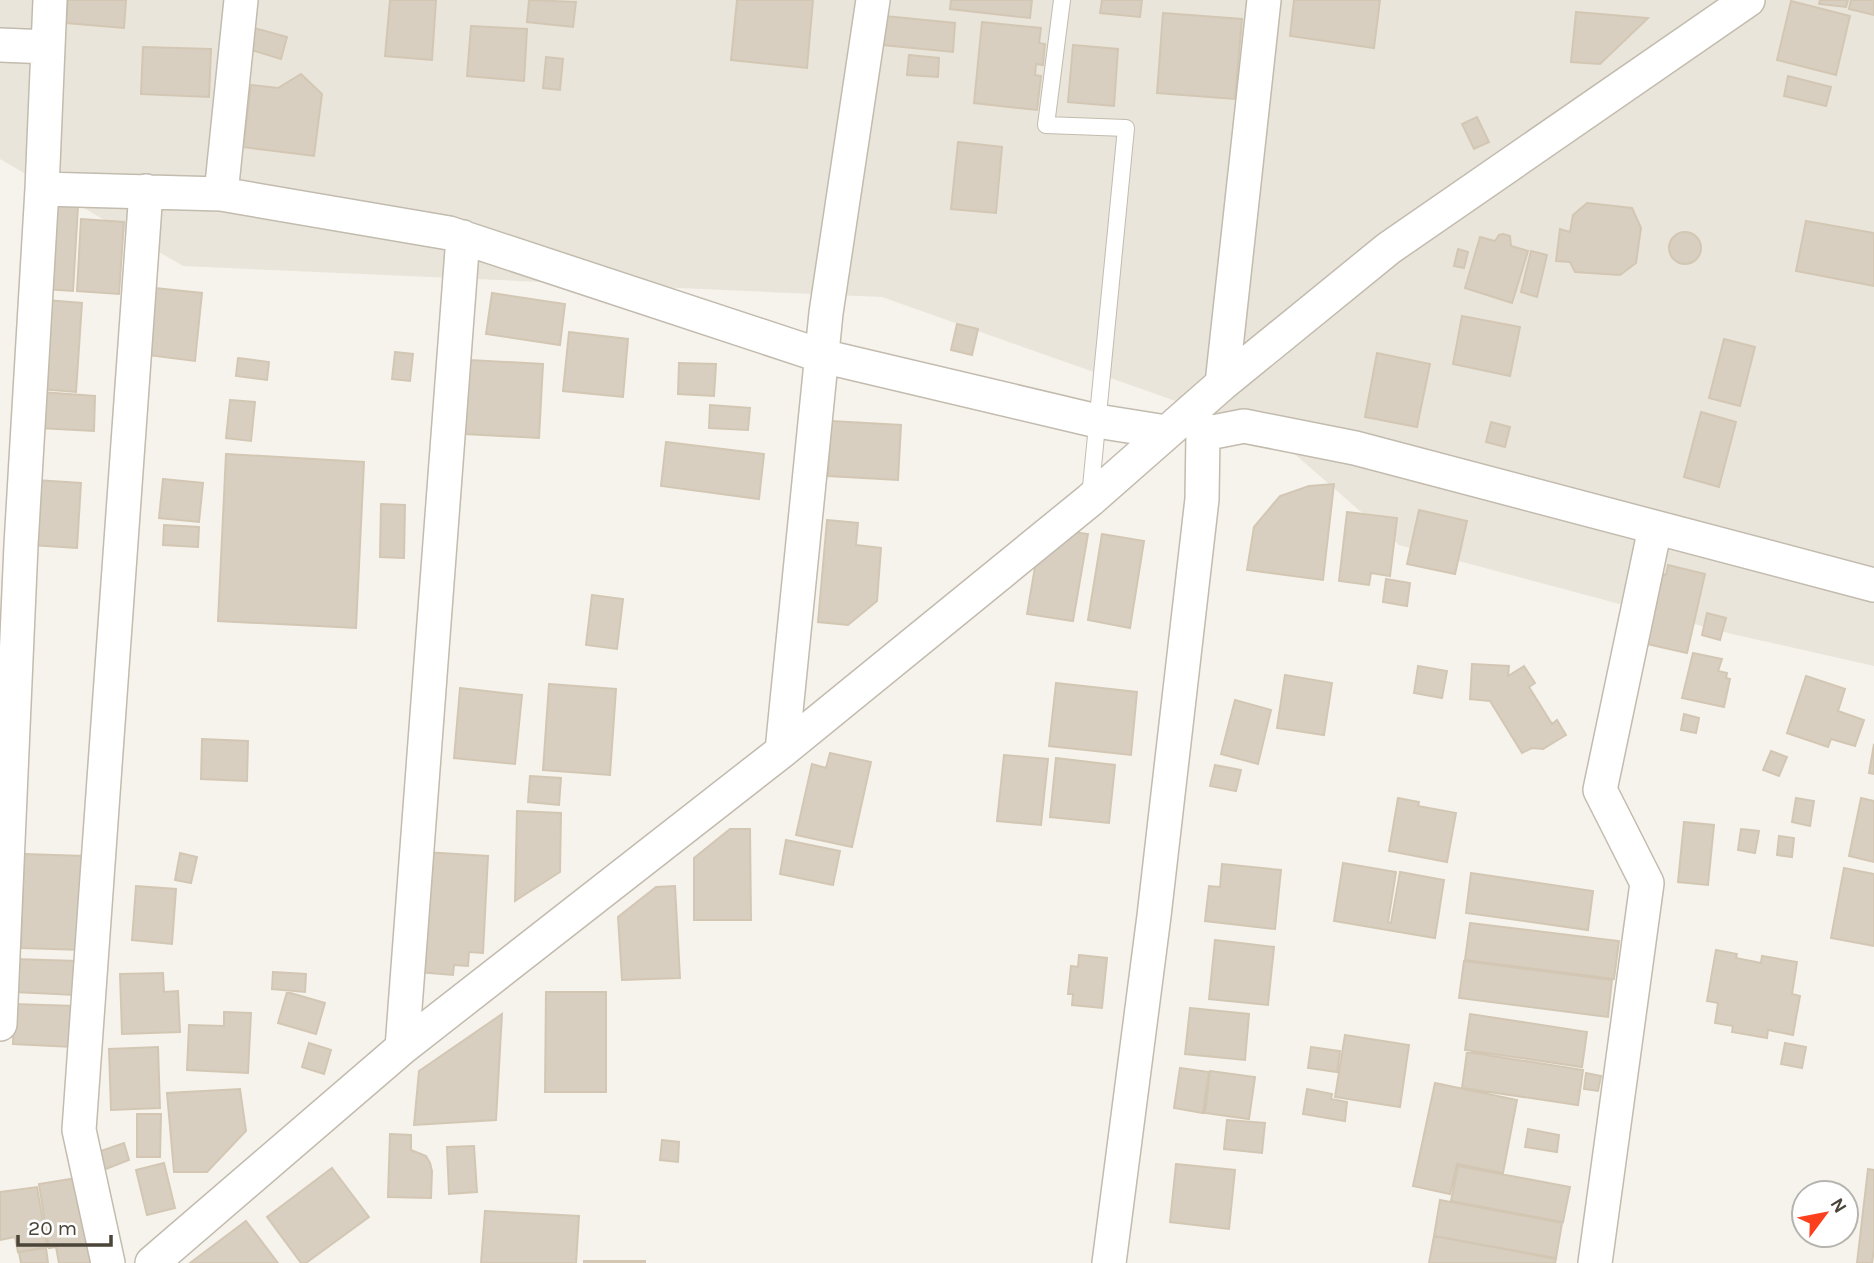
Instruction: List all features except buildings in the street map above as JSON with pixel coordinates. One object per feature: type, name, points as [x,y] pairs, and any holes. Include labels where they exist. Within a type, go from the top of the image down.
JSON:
[{"type":"street","points":[[0,1024],[20,545],[42,189],[50,0]]},
{"type":"street","points":[[221,194],[241,0]]},
{"type":"street","points":[[782,751],[822,356],[873,0]]},
{"type":"street","points":[[1222,384],[1264,0]]},
{"type":"street","points":[[1109,1263],[1154,916],[1202,499],[1198,422],[1222,384],[1389,248],[1748,0]]},
{"type":"street","points":[[0,45],[48,47]]},
{"type":"street","points":[[42,189],[221,194],[449,233],[822,356],[1097,421],[1166,432]]},
{"type":"street","points":[[108,1263],[79,1130],[146,191]]},
{"type":"street","points":[[402,1048],[463,237]]},
{"type":"street","points":[[152,1263],[402,1048],[782,751],[1090,500],[1166,432],[1198,422],[1244,426],[1355,448],[1874,585]]},
{"type":"street","points":[[1595,1263],[1647,883],[1600,790],[1655,528]]},
{"type":"lane","points":[[1062,0],[1046,125],[1126,128],[1090,500]]},
{"type":"shaded area","points":[[0,0],[1874,0],[1874,666],[1732,634],[1399,545],[1274,436],[882,297],[183,266],[0,159]]}]
